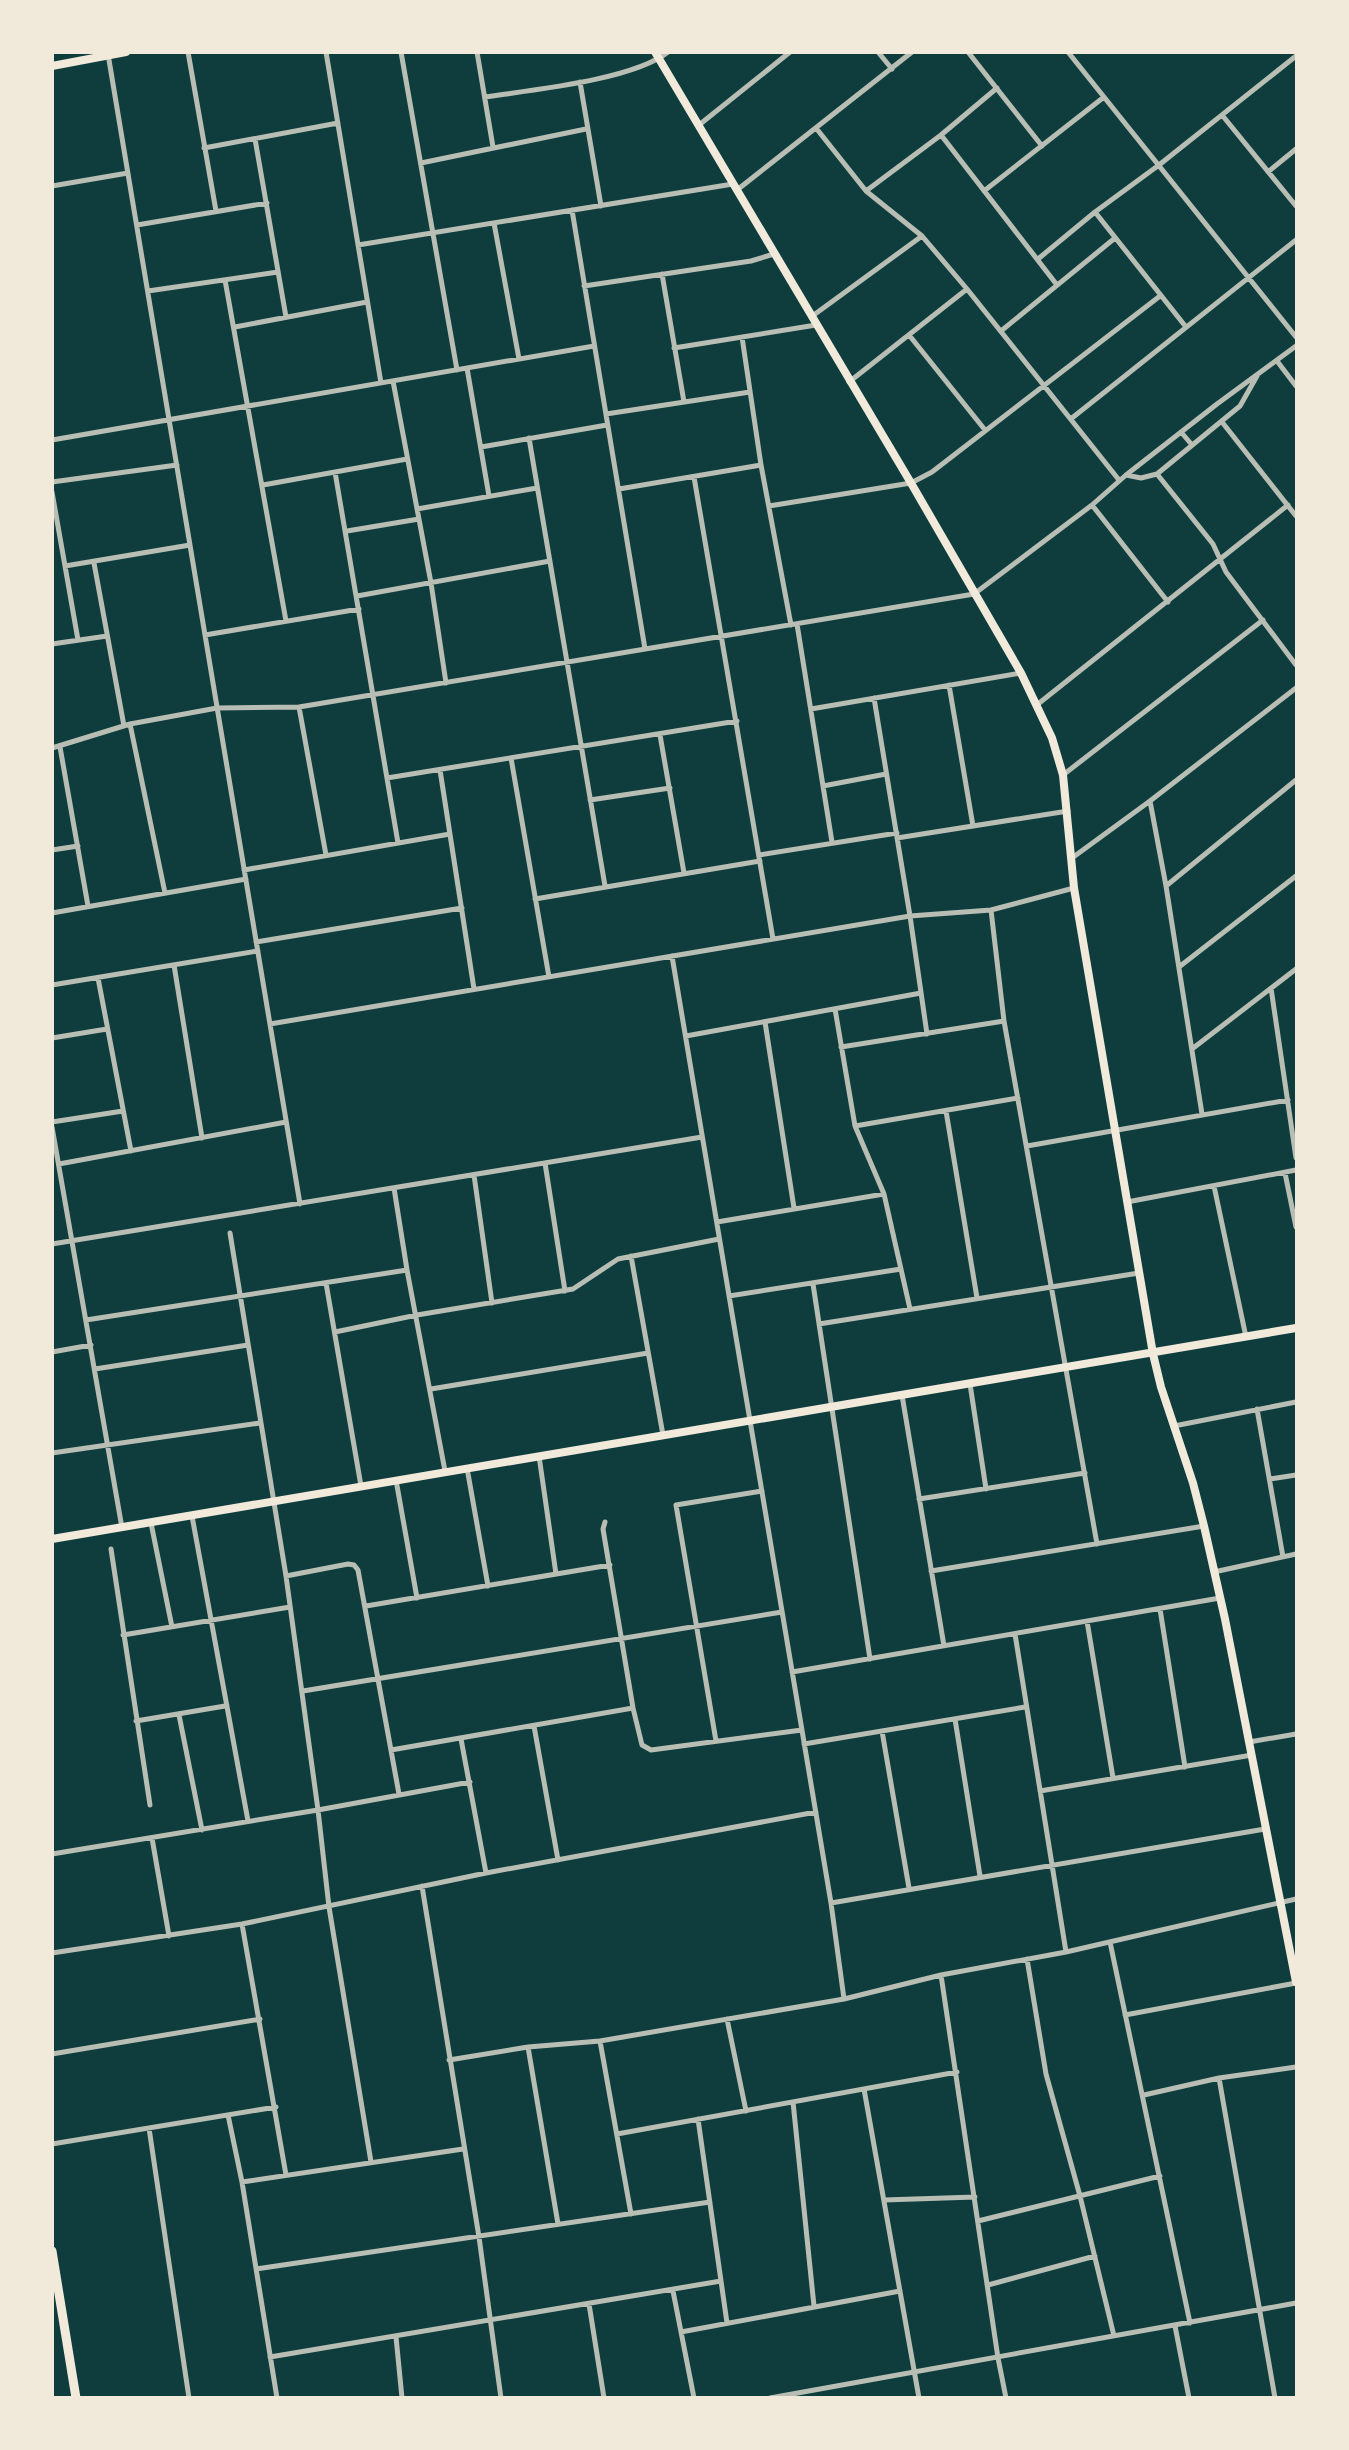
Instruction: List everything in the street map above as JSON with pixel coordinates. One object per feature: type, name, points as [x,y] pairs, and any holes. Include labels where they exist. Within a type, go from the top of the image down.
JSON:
[{"type":"highway","points":[[52,2251],[57,2307],[76,2397]]},
{"type":"main road","points":[[52,66],[126,52]]},
{"type":"main road","points":[[657,56],[911,483],[1021,673],[1038,704],[1052,738],[1063,775],[1074,888],[1153,1354],[1204,1526],[1252,1755],[1296,1983]]},
{"type":"main road","points":[[52,1539],[1296,1328]]},
{"type":"street","points":[[188,52],[216,211]]},
{"type":"street","points":[[326,52],[381,383]]},
{"type":"street","points":[[401,52],[457,370]]},
{"type":"street","points":[[477,52],[493,147]]},
{"type":"street","points":[[485,97],[580,82],[627,71],[668,52]]},
{"type":"street","points":[[699,125],[790,52]]},
{"type":"street","points":[[878,52],[891,69]]},
{"type":"street","points":[[358,245],[572,210],[735,187],[816,128],[912,52]]},
{"type":"street","points":[[968,52],[1042,146]]},
{"type":"street","points":[[1068,52],[1296,337]]},
{"type":"street","points":[[108,54],[300,1204]]},
{"type":"street","points":[[1038,259],[1296,56]]},
{"type":"street","points":[[580,82],[586,129],[601,206]]},
{"type":"street","points":[[866,191],[941,135],[996,88]]},
{"type":"street","points":[[984,191],[1104,97]]},
{"type":"street","points":[[1222,115],[1296,206]]},
{"type":"street","points":[[204,148],[338,123]]},
{"type":"street","points":[[816,128],[866,191],[922,236],[1072,418],[1119,480]]},
{"type":"street","points":[[421,163],[586,129]]},
{"type":"street","points":[[941,135],[1057,285]]},
{"type":"street","points":[[255,139],[285,317]]},
{"type":"street","points":[[1268,172],[1296,149]]},
{"type":"street","points":[[52,186],[128,173]]},
{"type":"street","points":[[137,225],[267,203]]},
{"type":"street","points":[[572,210],[645,649]]},
{"type":"street","points":[[1095,212],[1186,327]]},
{"type":"street","points":[[494,223],[519,359]]},
{"type":"street","points":[[811,317],[922,236]]},
{"type":"street","points":[[1001,332],[1115,238]]},
{"type":"street","points":[[1072,418],[1296,240]]},
{"type":"street","points":[[584,286],[751,261],[774,254]]},
{"type":"street","points":[[148,291],[278,272]]},
{"type":"street","points":[[662,274],[684,402]]},
{"type":"street","points":[[225,280],[286,621]]},
{"type":"street","points":[[849,382],[967,289]]},
{"type":"street","points":[[769,506],[911,483],[932,472],[1160,296]]},
{"type":"street","points":[[235,327],[367,302]]},
{"type":"street","points":[[674,348],[816,325]]},
{"type":"street","points":[[909,335],[985,430]]},
{"type":"street","points":[[742,337],[761,465],[811,709],[832,842]]},
{"type":"street","points":[[52,440],[594,346]]},
{"type":"street","points":[[52,748],[127,725],[217,708],[299,707],[975,594],[1092,505],[1119,480],[1181,432],[1296,346]]},
{"type":"street","points":[[1277,361],[1296,386]]},
{"type":"street","points":[[467,368],[489,496]]},
{"type":"street","points":[[1126,475],[1141,478],[1157,474],[1244,402],[1258,375]]},
{"type":"street","points":[[393,381],[431,583],[446,683]]},
{"type":"street","points":[[606,414],[750,392]]},
{"type":"street","points":[[1222,422],[1296,516]]},
{"type":"street","points":[[481,447],[607,425]]},
{"type":"street","points":[[1181,432],[1192,445]]},
{"type":"street","points":[[528,438],[605,886]]},
{"type":"street","points":[[263,485],[407,459]]},
{"type":"street","points":[[52,482],[177,465]]},
{"type":"street","points":[[619,489],[761,465]]},
{"type":"street","points":[[335,472],[347,531],[398,843]]},
{"type":"street","points":[[1157,474],[1213,544],[1220,561],[1296,665]]},
{"type":"street","points":[[694,477],[773,939]]},
{"type":"street","points":[[417,509],[537,488]]},
{"type":"street","points":[[52,492],[78,640]]},
{"type":"street","points":[[1092,505],[1168,602]]},
{"type":"street","points":[[1038,704],[1288,506]]},
{"type":"street","points":[[347,531],[419,519]]},
{"type":"street","points":[[65,566],[190,545]]},
{"type":"street","points":[[357,596],[550,561]]},
{"type":"street","points":[[94,562],[106,636],[165,893]]},
{"type":"street","points":[[205,635],[360,609]]},
{"type":"street","points":[[1063,775],[1263,620]]},
{"type":"street","points":[[52,644],[106,636]]},
{"type":"street","points":[[811,709],[1021,673]]},
{"type":"street","points":[[949,685],[973,826]]},
{"type":"street","points":[[1072,858],[1296,688]]},
{"type":"street","points":[[874,698],[927,1034]]},
{"type":"street","points":[[299,707],[326,855]]},
{"type":"street","points":[[387,778],[737,721]]},
{"type":"street","points":[[660,735],[684,873]]},
{"type":"street","points":[[60,747],[88,906]]},
{"type":"street","points":[[511,758],[549,977]]},
{"type":"street","points":[[440,770],[474,989]]},
{"type":"street","points":[[823,786],[886,774]]},
{"type":"street","points":[[1166,886],[1296,780]]},
{"type":"street","points":[[590,800],[670,788]]},
{"type":"street","points":[[1150,801],[1166,886],[1202,1114]]},
{"type":"street","points":[[536,899],[684,873],[832,842],[973,826],[1068,811]]},
{"type":"street","points":[[244,870],[450,834]]},
{"type":"street","points":[[52,850],[78,846]]},
{"type":"street","points":[[1179,967],[1296,876]]},
{"type":"street","points":[[52,913],[246,879]]},
{"type":"street","points":[[270,1024],[910,916],[991,910],[1074,888]]},
{"type":"street","points":[[256,942],[462,908]]},
{"type":"street","points":[[991,910],[1004,1021],[1097,1544]]},
{"type":"street","points":[[52,985],[258,951]]},
{"type":"street","points":[[672,956],[816,1812],[844,1999]]},
{"type":"street","points":[[174,965],[202,1138]]},
{"type":"street","points":[[1192,1049],[1296,969]]},
{"type":"street","points":[[98,978],[131,1151]]},
{"type":"street","points":[[1271,988],[1296,1158]]},
{"type":"street","points":[[686,1036],[921,993]]},
{"type":"street","points":[[835,1009],[855,1126],[884,1194],[910,1309]]},
{"type":"street","points":[[841,1047],[1004,1021]]},
{"type":"street","points":[[765,1022],[794,1208]]},
{"type":"street","points":[[52,1038],[107,1029]]},
{"type":"street","points":[[855,1126],[1018,1098]]},
{"type":"street","points":[[1028,1146],[1288,1100]]},
{"type":"street","points":[[946,1110],[977,1298]]},
{"type":"street","points":[[122,1528],[52,1124],[123,1111]]},
{"type":"street","points":[[59,1164],[286,1122]]},
{"type":"street","points":[[52,1244],[702,1137]]},
{"type":"street","points":[[545,1163],[565,1291]]},
{"type":"street","points":[[1127,1202],[1296,1170]]},
{"type":"street","points":[[1285,1173],[1296,1227]]},
{"type":"street","points":[[474,1175],[492,1303]]},
{"type":"street","points":[[1214,1186],[1246,1337]]},
{"type":"street","points":[[394,1188],[445,1471]]},
{"type":"street","points":[[717,1222],[884,1194]]},
{"type":"street","points":[[231,1233],[303,1691],[329,1907],[371,2162]]},
{"type":"street","points":[[335,1332],[417,1315],[565,1291],[579,1286],[618,1259],[719,1239]]},
{"type":"street","points":[[631,1256],[663,1435]]},
{"type":"street","points":[[729,1296],[901,1269]]},
{"type":"street","points":[[86,1320],[407,1270]]},
{"type":"street","points":[[819,1324],[1138,1273]]},
{"type":"street","points":[[326,1283],[361,1486]]},
{"type":"street","points":[[813,1284],[870,1659]]},
{"type":"street","points":[[52,1352],[91,1345]]},
{"type":"street","points":[[95,1369],[248,1345]]},
{"type":"street","points":[[431,1389],[648,1353]]},
{"type":"street","points":[[969,1384],[986,1490]]},
{"type":"street","points":[[902,1395],[944,1646]]},
{"type":"street","points":[[1174,1426],[1296,1402]]},
{"type":"street","points":[[1257,1408],[1283,1557]]},
{"type":"street","points":[[52,1453],[260,1423]]},
{"type":"street","points":[[539,1455],[556,1574]]},
{"type":"street","points":[[467,1468],[488,1586]]},
{"type":"street","points":[[919,1499],[1085,1473]]},
{"type":"street","points":[[1270,1479],[1296,1475]]},
{"type":"street","points":[[396,1480],[417,1598]]},
{"type":"street","points":[[716,1741],[676,1505],[762,1491]]},
{"type":"street","points":[[192,1515],[225,1706],[248,1821]]},
{"type":"street","points":[[605,1522],[603,1529],[621,1639],[642,1745],[646,1749],[802,1730]]},
{"type":"street","points":[[151,1523],[172,1627]]},
{"type":"street","points":[[931,1571],[1204,1526]]},
{"type":"street","points":[[111,1549],[150,1805]]},
{"type":"street","points":[[1214,1572],[1296,1554]]},
{"type":"street","points":[[286,1576],[354,1565],[358,1569],[399,1794]]},
{"type":"street","points":[[366,1606],[610,1565]]},
{"type":"street","points":[[792,1672],[1220,1598]]},
{"type":"street","points":[[123,1635],[290,1607]]},
{"type":"street","points":[[1160,1609],[1185,1767]]},
{"type":"street","points":[[303,1691],[782,1612]]},
{"type":"street","points":[[1088,1621],[1113,1778]]},
{"type":"street","points":[[1015,1634],[1066,1952]]},
{"type":"street","points":[[136,1721],[225,1706]]},
{"type":"street","points":[[804,1744],[1025,1707]]},
{"type":"street","points":[[391,1750],[633,1708]]},
{"type":"street","points":[[179,1715],[202,1830]]},
{"type":"street","points":[[955,1719],[980,1876]]},
{"type":"street","points":[[534,1726],[558,1860]]},
{"type":"street","points":[[882,1731],[909,1888]]},
{"type":"street","points":[[1249,1742],[1296,1734]]},
{"type":"street","points":[[461,1739],[486,1873]]},
{"type":"street","points":[[1040,1791],[1252,1755]]},
{"type":"street","points":[[52,1854],[202,1830],[470,1782]]},
{"type":"street","points":[[52,1953],[242,1924],[486,1873],[816,1812]]},
{"type":"street","points":[[831,1903],[1265,1829]]},
{"type":"street","points":[[152,1838],[169,1936]]},
{"type":"street","points":[[422,1886],[479,2237],[501,2397]]},
{"type":"street","points":[[449,2060],[528,2048],[600,2041],[844,1999],[941,1975],[1066,1952],[1296,1899]]},
{"type":"street","points":[[242,1924],[276,2107],[286,2175]]},
{"type":"street","points":[[1110,1942],[1144,2095],[1190,2323]]},
{"type":"street","points":[[1028,1959],[1046,2074],[1080,2196],[1114,2336]]},
{"type":"street","points":[[941,1975],[998,2358],[1006,2397]]},
{"type":"street","points":[[1125,2015],[1296,1983]]},
{"type":"street","points":[[52,2054],[260,2019]]},
{"type":"street","points":[[727,2019],[746,2111]]},
{"type":"street","points":[[600,2041],[631,2214]]},
{"type":"street","points":[[528,2048],[558,2224]]},
{"type":"street","points":[[1144,2095],[1219,2078],[1296,2067]]},
{"type":"street","points":[[617,2134],[957,2072]]},
{"type":"street","points":[[1219,2078],[1275,2397]]},
{"type":"street","points":[[864,2089],[919,2397]]},
{"type":"street","points":[[793,2102],[814,2306]]},
{"type":"street","points":[[52,2144],[276,2107]]},
{"type":"street","points":[[228,2115],[242,2182],[277,2397]]},
{"type":"street","points":[[698,2119],[727,2323]]},
{"type":"street","points":[[149,2128],[189,2397]]},
{"type":"street","points":[[242,2182],[464,2149]]},
{"type":"street","points":[[978,2221],[1160,2176]]},
{"type":"street","points":[[884,2200],[975,2197]]},
{"type":"street","points":[[256,2269],[710,2202]]},
{"type":"street","points":[[988,2285],[1095,2256]]},
{"type":"street","points":[[270,2357],[722,2282]]},
{"type":"street","points":[[673,2291],[694,2397]]},
{"type":"street","points":[[681,2332],[900,2291]]},
{"type":"street","points":[[589,2304],[604,2397]]},
{"type":"street","points":[[770,2397],[1296,2304]]},
{"type":"street","points":[[1175,2326],[1189,2397]]},
{"type":"street","points":[[396,2337],[402,2397]]}]
